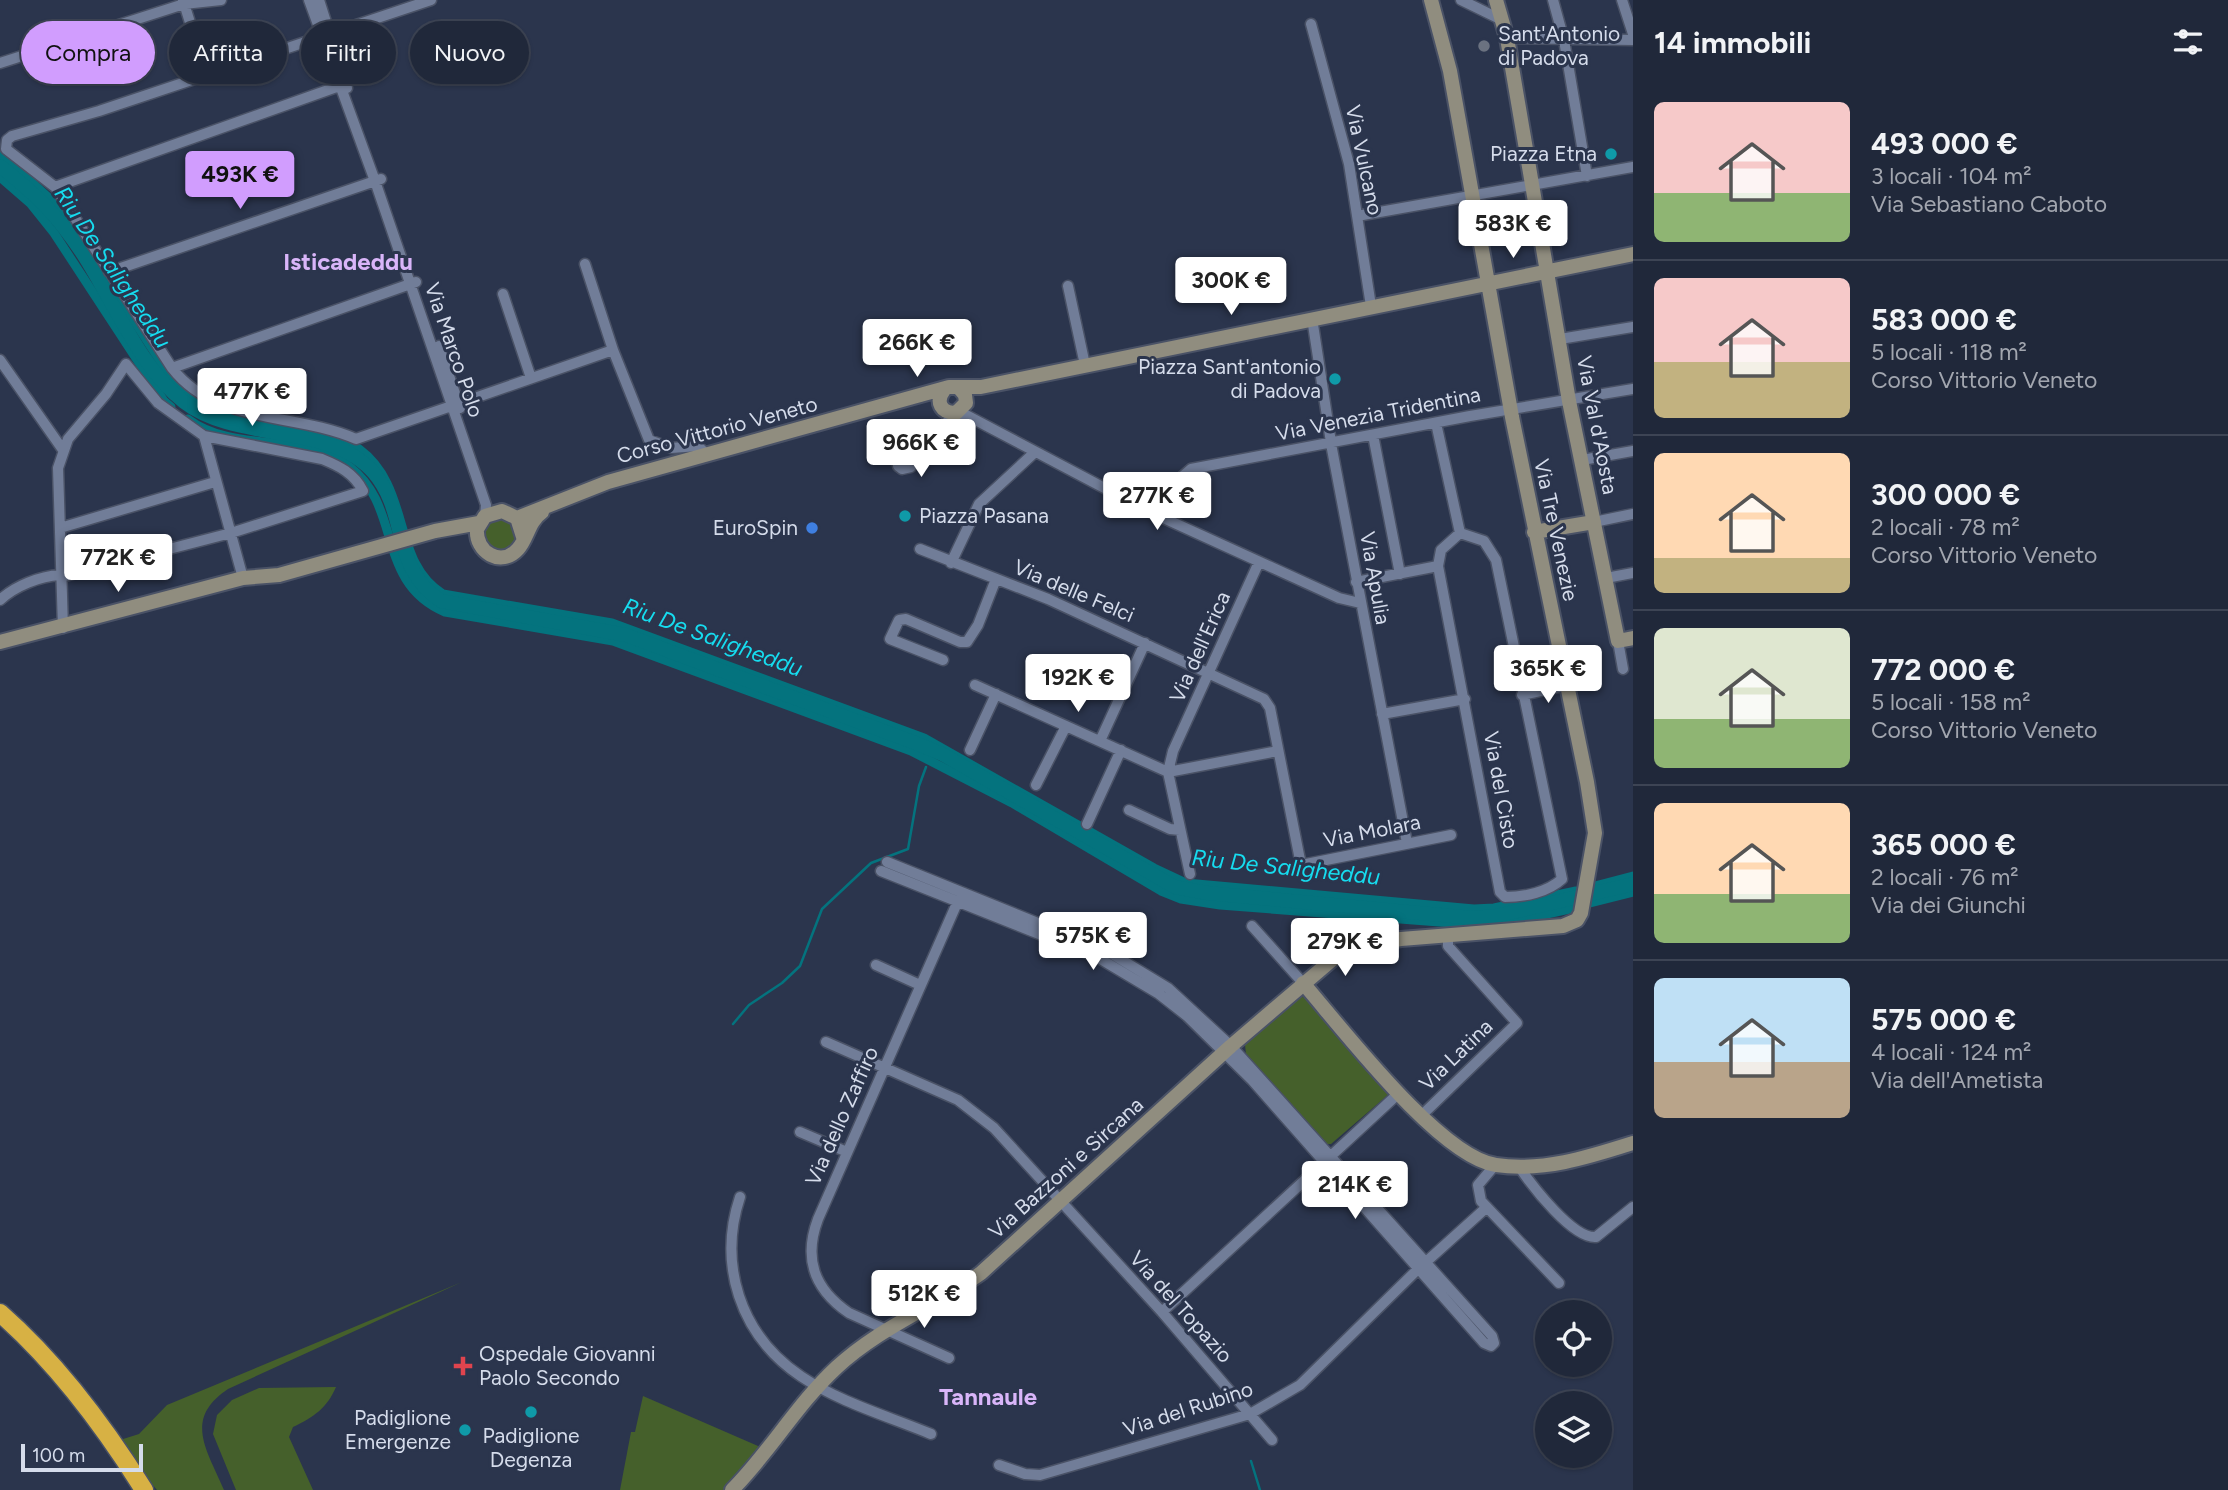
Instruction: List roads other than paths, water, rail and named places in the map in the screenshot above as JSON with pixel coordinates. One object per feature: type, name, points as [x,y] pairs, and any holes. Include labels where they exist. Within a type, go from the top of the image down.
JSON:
[{"type":"highway","points":[[0,1313],[61,1377],[106,1432],[144,1490]]},
{"type":"street","points":[[0,63],[183,2],[221,0]]},
{"type":"street","name":"Via Marco Polo","points":[[309,0],[319,21]]},
{"type":"street","name":"Via Marco Polo","points":[[319,0],[323,21]]},
{"type":"street","points":[[368,21],[431,0]]},
{"type":"street","name":"Via Tre Venezie","points":[[1431,0],[1450,71],[1534,532],[1568,685],[1595,833],[1583,909],[1577,920],[1563,926],[1448,935]]},
{"type":"street","points":[[1461,0],[1502,20]]},
{"type":"street","name":"Via Val d'Aosta","points":[[1496,0],[1507,38],[1530,186],[1560,339],[1569,401],[1606,578],[1625,640],[1623,669]]},
{"type":"street","points":[[1553,0],[1564,40],[1587,176]]},
{"type":"street","points":[[1622,0],[1633,34]]},
{"type":"street","points":[[183,2],[189,21]]},
{"type":"street","name":"Via Vulcano","points":[[1311,24],[1349,164],[1371,306]]},
{"type":"street","points":[[1507,38],[1633,40]]},
{"type":"street","points":[[177,84],[12,136],[5,144],[6,149],[55,187],[172,368],[192,390],[215,404],[324,426],[356,439],[613,350]]},
{"type":"street","points":[[55,187],[343,85]]},
{"type":"street","name":"Via Marco Polo","points":[[343,85],[492,503],[502,511]]},
{"type":"street","points":[[1357,216],[1633,167]]},
{"type":"street","points":[[109,272],[378,180]]},
{"type":"street","name":"Corso Vittorio Veneto","points":[[517,518],[548,508],[594,487],[900,402],[955,404],[981,387],[1633,254]]},
{"type":"street","points":[[585,264],[613,350],[649,440],[671,448],[698,446],[706,454]]},
{"type":"street","points":[[172,368],[414,283]]},
{"type":"street","points":[[1068,286],[1085,365]]},
{"type":"street","points":[[503,294],[531,378]]},
{"type":"street","name":"Via Apulia","points":[[1312,318],[1356,582],[1407,843]]},
{"type":"street","points":[[1560,339],[1633,327]]},
{"type":"street","points":[[0,360],[63,450]]},
{"type":"street","points":[[0,600],[10,591],[50,575],[61,576],[231,533],[363,491],[354,477],[340,466],[322,459],[204,436],[158,402],[126,363],[106,394],[76,427],[63,450],[58,468],[61,576],[63,628]]},
{"type":"street","name":"Via Venezia Tridentina","points":[[1148,511],[1155,500],[1191,469],[1633,389]]},
{"type":"street","name":"Via Marco Polo","points":[[455,403],[487,507],[482,520]]},
{"type":"street","points":[[929,438],[898,453],[898,466],[908,468],[929,438],[940,428],[955,404],[1034,453],[1148,511],[1339,598],[1360,603]]},
{"type":"street","points":[[1436,423],[1460,533]]},
{"type":"street","points":[[1373,435],[1400,574]]},
{"type":"street","points":[[204,436],[243,578]]},
{"type":"street","points":[[906,450],[914,459]]},
{"type":"street","points":[[1582,460],[1633,451]]},
{"type":"street","points":[[951,563],[979,504],[1034,453]]},
{"type":"street","points":[[60,528],[215,482]]},
{"type":"street","name":"Corso Vittorio Veneto","points":[[523,537],[531,522],[548,508]]},
{"type":"street","points":[[0,642],[63,628],[243,578],[279,575],[411,537],[482,520],[502,511],[517,518],[523,537],[516,551],[503,557],[488,554],[466,533],[449,529]]},
{"type":"street","points":[[1534,532],[1633,514]]},
{"type":"street","points":[[478,542],[482,520]]},
{"type":"street","points":[[1356,582],[1438,566],[1438,557],[1446,542],[1460,533]]},
{"type":"street","points":[[1460,533],[1484,541],[1496,560],[1522,695],[1568,685]]},
{"type":"street","name":"Via delle Felci","points":[[920,550],[996,579],[1145,643],[1264,699],[1270,708],[1301,865]]},
{"type":"street","name":"Via dell'Erica","points":[[1190,874],[1168,772],[1173,751],[1259,562]]},
{"type":"street","name":"Via del Cisto","points":[[1438,566],[1500,891],[1506,897],[1552,887],[1562,879],[1522,695]]},
{"type":"street","points":[[1606,578],[1633,573]]},
{"type":"street","points":[[943,660],[890,639],[900,620],[906,619],[960,642],[967,642],[978,625],[996,579]]},
{"type":"street","points":[[1100,741],[1145,643]]},
{"type":"street","points":[[975,685],[1168,772],[1278,751]]},
{"type":"street","points":[[970,750],[996,694]]},
{"type":"street","points":[[1382,714],[1465,699]]},
{"type":"street","points":[[1036,785],[1066,726]]},
{"type":"street","points":[[1087,824],[1121,750]]},
{"type":"street","points":[[1129,810],[1170,829],[1180,830]]},
{"type":"street","name":"Via Molara","points":[[1301,865],[1451,835]]},
{"type":"street","points":[[884,867],[960,896],[1097,957],[1130,975],[1187,1016],[1228,1049],[1422,1265],[1492,1336],[1493,1344],[1485,1343],[1422,1265]]},
{"type":"street","name":"Via dello Zaffiro","points":[[949,1357],[835,1303],[825,1293],[812,1269],[811,1237],[960,896]]},
{"type":"street","points":[[1252,926],[1399,1093],[1462,1151],[1495,1165],[1520,1168],[1561,1163],[1633,1143]]},
{"type":"street","points":[[1318,1002],[1317,985],[1349,951],[1390,941],[1448,935]]},
{"type":"street","name":"Via Latina","points":[[1422,1115],[1517,1023],[1448,946],[1448,935]]},
{"type":"street","name":"Via Bazzoni e Sircana","points":[[732,1490],[817,1387],[856,1350],[886,1329],[955,1292],[1061,1202],[1303,984],[1349,951]]},
{"type":"street","points":[[876,965],[920,985]]},
{"type":"street","name":"Via del Topazio","points":[[826,1042],[958,1100],[976,1113],[1061,1202],[1123,1276],[1162,1312],[1272,1440]]},
{"type":"street","points":[[1162,1312],[1399,1093]]},
{"type":"street","points":[[800,1132],[847,1152]]},
{"type":"street","points":[[1495,1165],[1479,1185],[1481,1201],[1559,1283]]},
{"type":"street","points":[[1520,1168],[1581,1235],[1596,1237],[1633,1207]]},
{"type":"street","points":[[740,1196],[732,1220],[731,1261],[742,1306],[764,1345],[793,1373],[817,1387],[931,1434]]},
{"type":"street","name":"Via del Rubino","points":[[999,1465],[1025,1474],[1040,1475],[1250,1413],[1300,1385],[1422,1265],[1488,1207]]},
{"type":"waterway","name":"Riu De Saligheddu","points":[[0,153],[61,209],[172,379],[194,398],[241,418],[314,429],[337,437],[359,449],[376,465],[395,504],[415,563],[427,580],[443,594],[612,623],[924,738],[1154,868],[1186,883],[1474,909],[1494,908],[1576,891],[1574,908],[1502,924],[1478,925],[1220,905],[1181,899],[1161,891],[1012,803],[911,751],[613,641],[445,612],[423,599],[408,582],[398,564],[377,503],[366,484],[350,467],[332,456],[312,449],[226,436],[206,430],[188,419]]},
{"type":"waterway","name":"Riu De Saligheddu","points":[[0,166],[55,216],[83,254],[154,371],[184,402],[206,415],[230,423],[333,446],[355,457],[374,473],[392,506],[414,572],[425,587],[441,601],[626,635],[913,742],[942,754],[1175,887],[1207,893],[1473,918],[1496,916],[1633,884]]},
{"type":"waterway","name":"Riu De Saligheddu","points":[[0,177],[30,203],[54,233],[164,401],[171,407]]},
{"type":"waterway","name":"Riu De Saligheddu","points":[[937,756],[942,754]]},
{"type":"waterway","points":[[733,1024],[749,1005],[782,983],[800,966],[822,909],[871,863],[908,849],[919,786],[926,767]]},
{"type":"waterway","name":"Riu De Saligheddu","points":[[1633,876],[1591,887],[1590,903],[1633,892]]},
{"type":"waterway","points":[[1251,1461],[1260,1490]]},
{"type":"place","name":"Sant'Antonio di Padova","points":[[1484,46]]},
{"type":"place","name":"Piazza Etna","points":[[1611,154]]},
{"type":"place","name":"Piazza Sant'antonio di Padova","points":[[1335,379]]},
{"type":"place","name":"Piazza Pasana","points":[[905,516]]},
{"type":"place","name":"EuroSpin","points":[[812,528]]},
{"type":"place","name":"Ospedale Giovanni Paolo Secondo","points":[[463,1366]]},
{"type":"place","name":"Padiglione Degenza","points":[[531,1412]]},
{"type":"place","name":"Padiglione Emergenze","points":[[465,1430]]},
{"type":"district","name":"Isticadeddu","points":[[348,262]]},
{"type":"district","name":"Tannaule","points":[[988,1397]]}]
